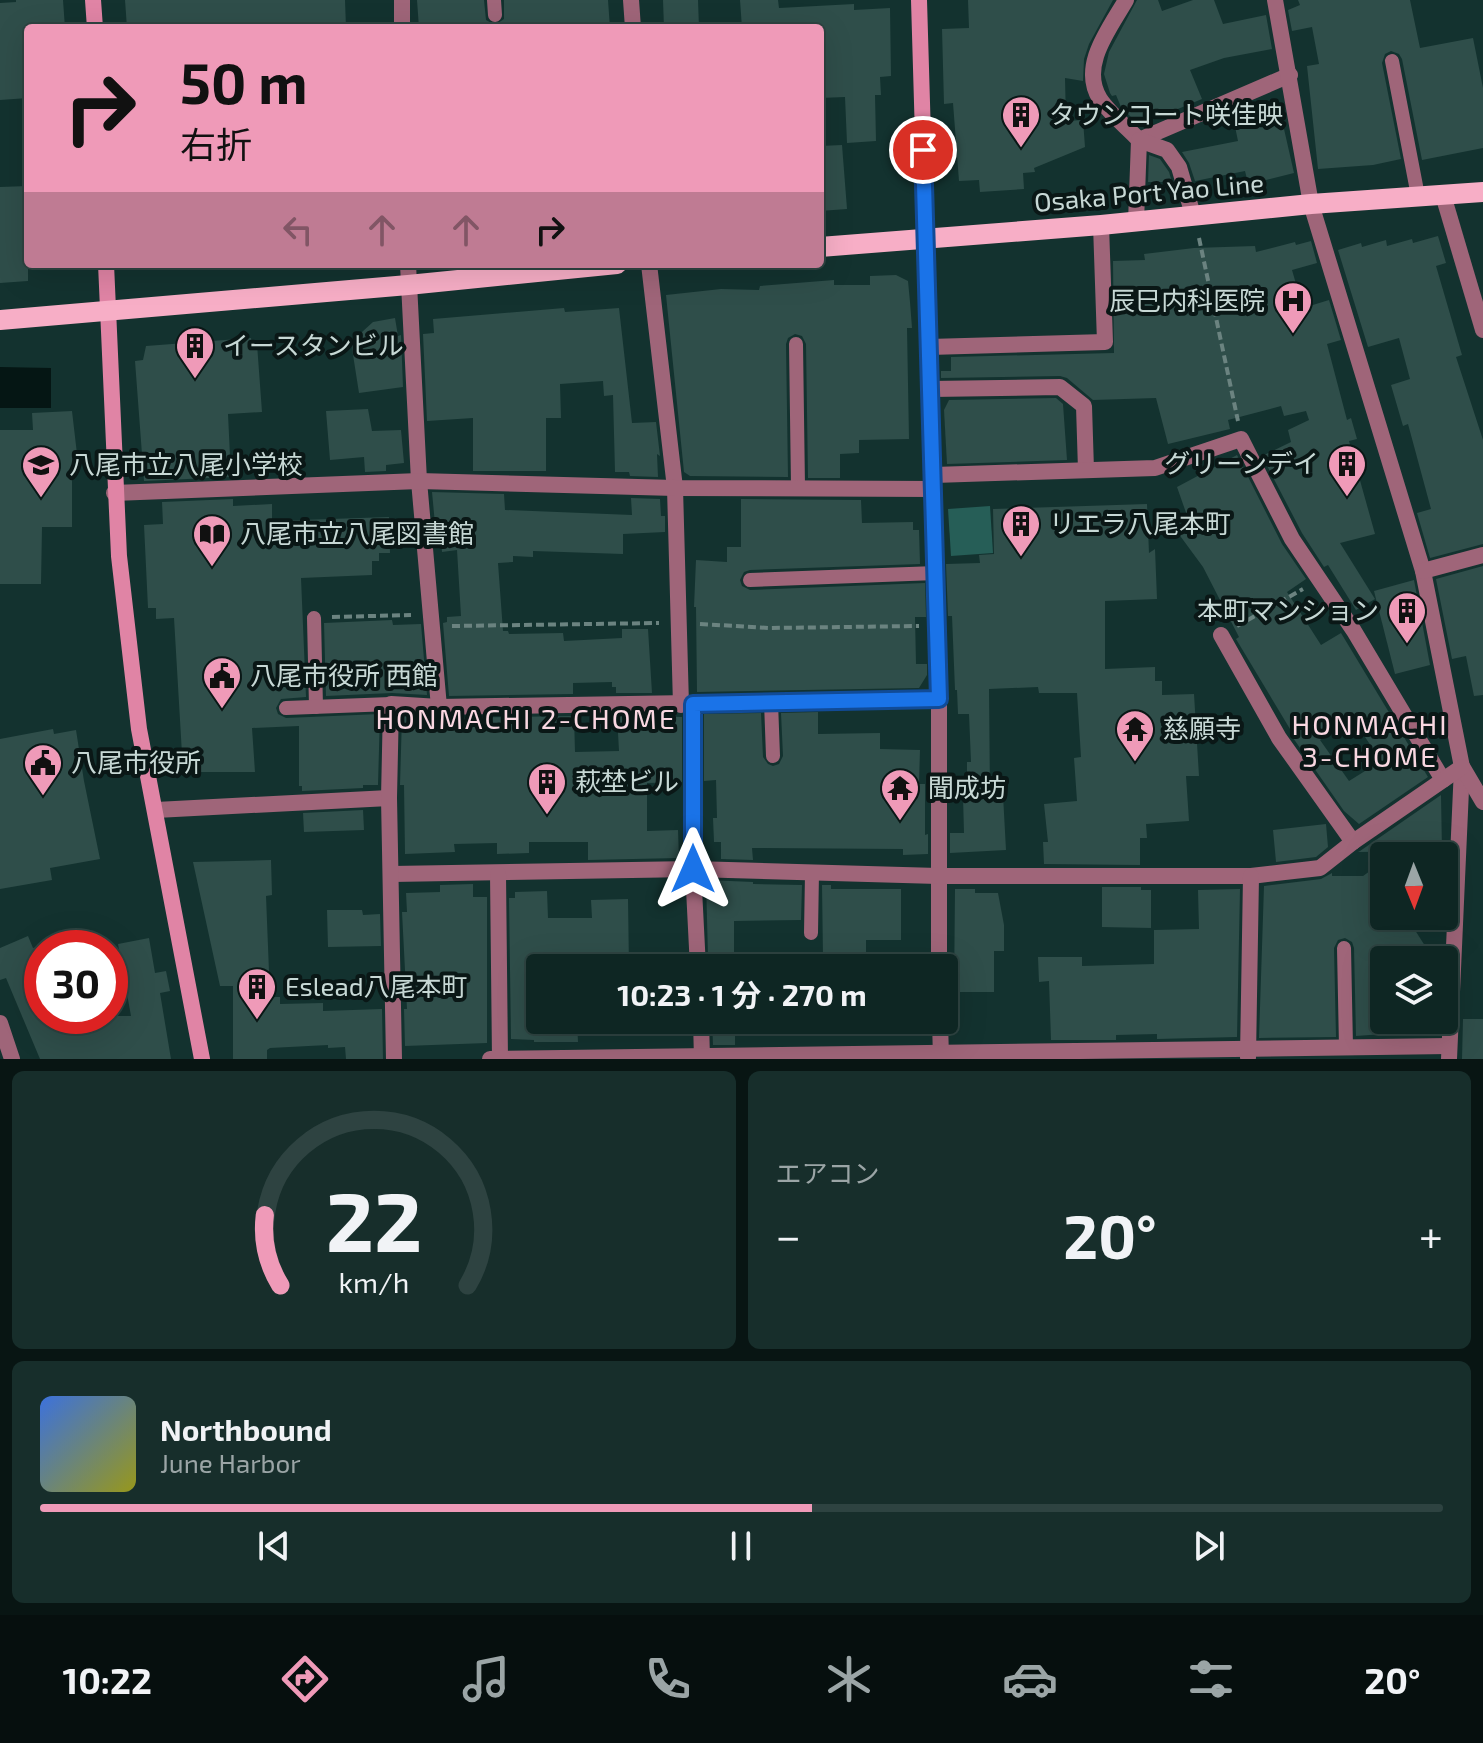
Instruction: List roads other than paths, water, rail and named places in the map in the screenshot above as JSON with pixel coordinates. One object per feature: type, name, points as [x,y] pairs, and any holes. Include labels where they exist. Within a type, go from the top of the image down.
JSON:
[{"type":"main road","name":"Osaka Port Yao Line","points":[[824,247],[1483,192]]},
{"type":"main road","points":[[0,320],[577,268]]},
{"type":"street","points":[[93,0],[95,24]]},
{"type":"street","points":[[402,0],[402,24]]},
{"type":"street","points":[[631,0],[633,24]]},
{"type":"street","points":[[919,0],[939,699],[939,954]]},
{"type":"street","points":[[1126,0],[1094,57],[1093,84],[1100,100],[1139,140],[1167,150],[1179,167],[1193,215]]},
{"type":"street","points":[[490,1059],[1248,1054],[1346,1047],[1449,1052],[1462,767],[1423,571],[1311,204],[1275,0]]},
{"type":"street","points":[[1139,140],[1290,75]]},
{"type":"street","points":[[1136,222],[1139,140]]},
{"type":"street","points":[[1443,195],[1483,330]]},
{"type":"street","points":[[929,347],[1105,342],[1101,225]]},
{"type":"street","points":[[106,268],[114,493],[139,729],[202,1059]]},
{"type":"street","points":[[408,268],[419,481],[439,707]]},
{"type":"street","points":[[649,268],[675,488],[697,954]]},
{"type":"street","points":[[931,389],[1060,387],[1084,406],[1086,470]]},
{"type":"street","points":[[114,493],[419,481],[675,488],[934,482],[1155,468],[1241,439],[1292,539],[1354,631],[1443,780]]},
{"type":"street","points":[[1423,571],[1483,555]]},
{"type":"street","points":[[1221,635],[1279,738],[1353,842]]},
{"type":"street","points":[[394,1059],[389,798],[391,704],[439,707],[939,699]]},
{"type":"street","points":[[392,874],[693,869],[938,876],[1251,876],[1320,868],[1462,767]]},
{"type":"street","points":[[1462,767],[1483,802]]},
{"type":"street","points":[[156,810],[389,798]]},
{"type":"street","points":[[498,874],[500,1059]]},
{"type":"street","points":[[1248,1054],[1251,876]]},
{"type":"street","points":[[0,1023],[12,1059]]},
{"type":"street","points":[[701,1034],[702,1057]]},
{"type":"street","points":[[940,1034],[940,1056]]},
{"type":"lane","points":[[1392,61],[1418,196]]},
{"type":"lane","points":[[796,344],[798,487]]},
{"type":"lane","points":[[750,580],[936,573]]},
{"type":"lane","points":[[314,618],[316,707]]},
{"type":"lane","points":[[771,702],[773,756]]},
{"type":"lane","points":[[286,708],[391,704]]},
{"type":"lane","points":[[811,933],[812,873]]},
{"type":"lane","points":[[1344,948],[1346,1047]]},
{"type":"place","name":"タウンコート咲佳映","points":[[1021,149]]},
{"type":"place","name":"辰巳内科医院","points":[[1293,335]]},
{"type":"place","name":"イースタンビル","points":[[195,380]]},
{"type":"place","name":"グリーンデイ","points":[[1347,498]]},
{"type":"place","name":"八尾市立八尾小学校","points":[[41,499]]},
{"type":"place","name":"リエラ八尾本町","points":[[1021,558]]},
{"type":"place","name":"八尾市立八尾図書館","points":[[212,568]]},
{"type":"place","name":"本町マンション","points":[[1407,645]]},
{"type":"place","name":"八尾市役所 西館","points":[[222,710]]},
{"type":"place","name":"慈願寺","points":[[1135,763]]},
{"type":"place","name":"八尾市役所","points":[[43,797]]},
{"type":"place","name":"萩埜ビル","points":[[547,816]]},
{"type":"place","name":"聞成坊","points":[[900,822]]},
{"type":"place","name":"Eslead八尾本町","points":[[257,1021]]},
{"type":"district","name":"HONMACHI 2-CHOME","points":[[526,719]]},
{"type":"district","name":"HONMACHI 3-CHOME","points":[[1370,741]]}]
